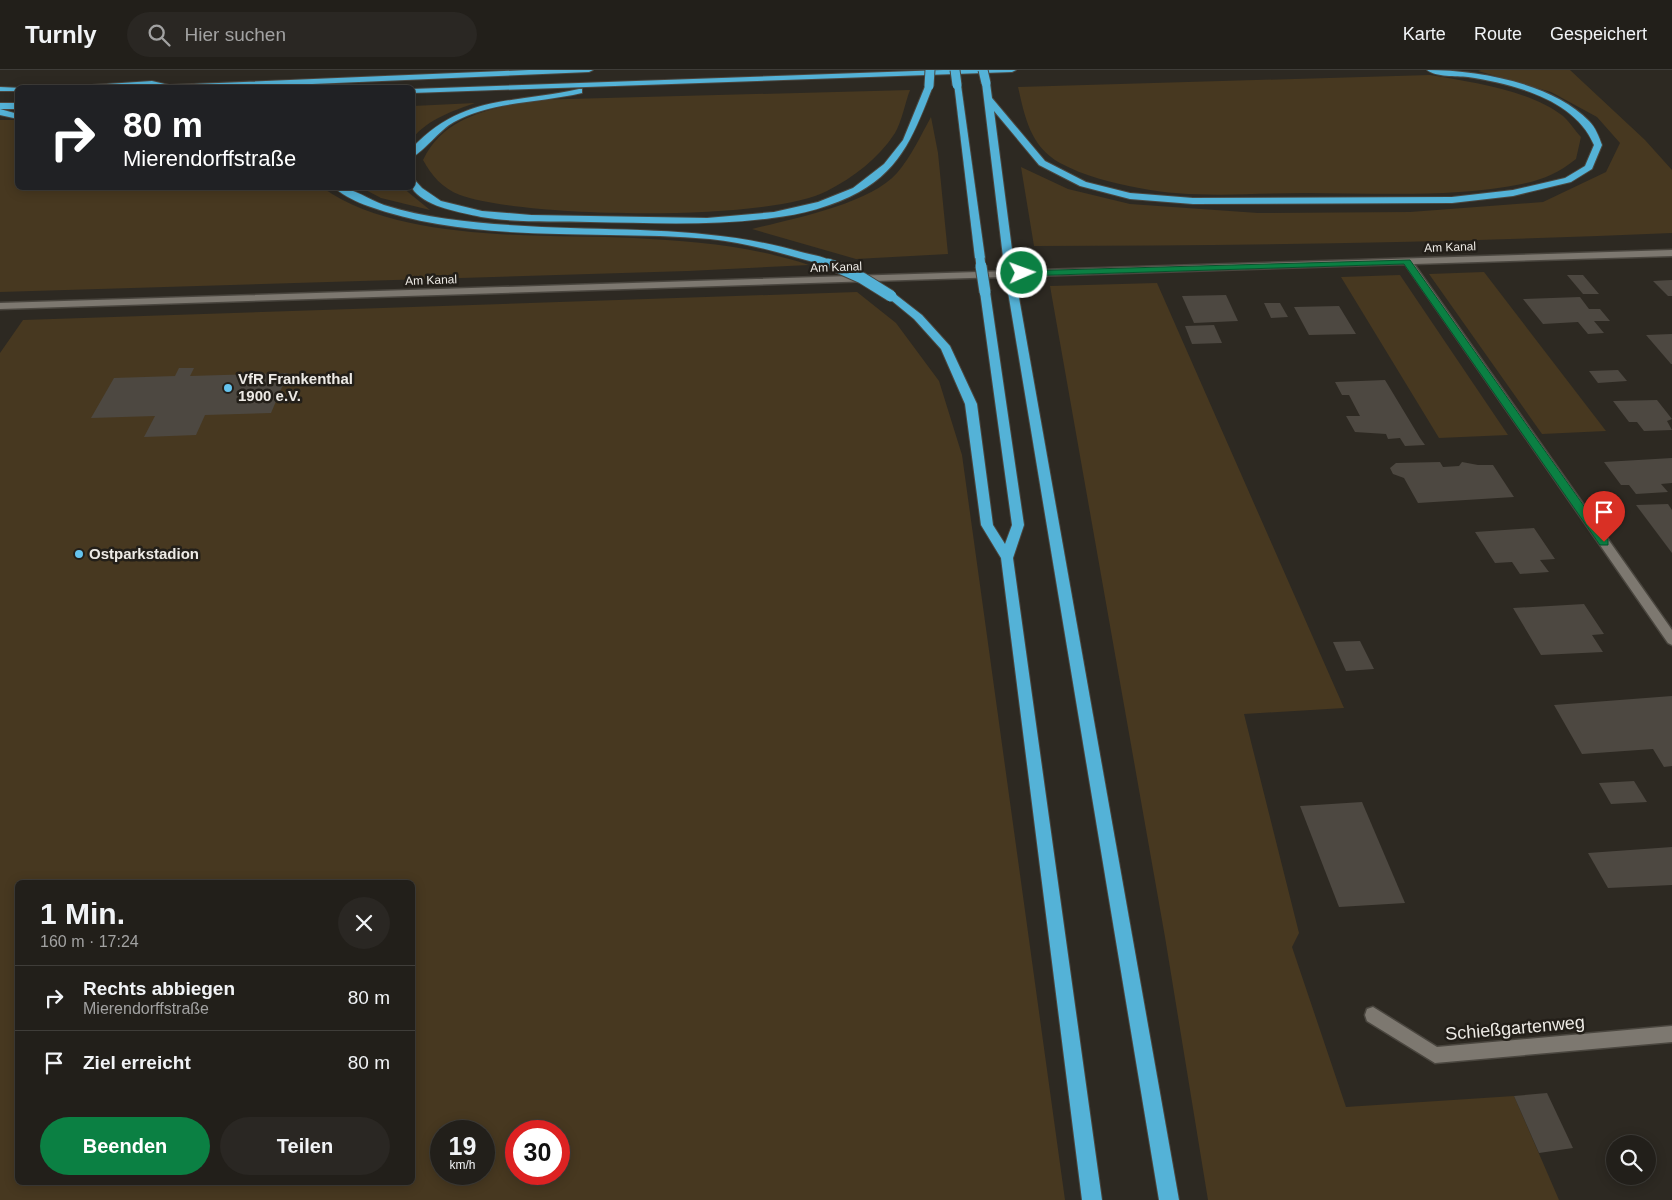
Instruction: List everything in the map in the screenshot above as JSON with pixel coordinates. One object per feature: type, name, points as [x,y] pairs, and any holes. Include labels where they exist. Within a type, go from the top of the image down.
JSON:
[{"type":"highway","points":[[120,85],[144,84],[173,79],[392,70]]},
{"type":"highway","points":[[218,85],[588,70]]},
{"type":"highway","points":[[415,185],[418,190],[438,203],[482,214],[531,218],[707,222],[774,215],[821,204],[856,190],[886,166],[907,140],[929,86],[930,70]]},
{"type":"highway","points":[[955,70],[1018,525],[1007,558]]},
{"type":"highway","points":[[984,70],[1013,292],[1170,1200]]},
{"type":"highway","points":[[415,92],[1012,70]]},
{"type":"highway","points":[[989,100],[1042,163],[1083,184],[1130,196],[1193,201],[1452,200],[1513,194],[1568,180],[1589,167],[1598,145],[1587,123],[1558,102],[1519,86],[1467,74],[1431,70]]},
{"type":"highway","points":[[144,84],[152,85]]},
{"type":"highway","points":[[415,150],[426,136],[451,118],[489,105],[558,97],[598,85]]},
{"type":"highway","points":[[0,89],[15,89]]},
{"type":"highway","points":[[0,106],[15,106]]},
{"type":"highway","points":[[0,112],[15,116]]},
{"type":"highway","points":[[344,190],[378,206],[425,218],[520,230],[696,235],[760,243],[828,263],[862,278],[891,296],[918,317],[946,348],[971,404],[987,525],[1007,558],[1092,1200]]},
{"type":"street","name":"Am Kanal","points":[[0,306],[1672,253]]},
{"type":"street","points":[[1407,261],[1672,640]]},
{"type":"street","name":"Schießgartenweg","points":[[1373,1015],[1435,1055],[1672,1034]]},
{"type":"shaded area","points":[[1570,70],[1645,140],[1672,170],[1672,233],[1353,243],[1034,246],[1021,167],[1068,189],[1130,204],[1258,213],[1410,212],[1543,202],[1606,172],[1620,143],[1597,117],[1551,92],[1478,71]]},
{"type":"shaded area","points":[[1430,75],[1500,88],[1549,107],[1566,118],[1581,137],[1576,159],[1557,172],[1538,180],[1469,191],[1414,194],[1306,193],[1222,195],[1159,191],[1119,184],[1088,175],[1069,168],[1050,156],[1035,139],[1030,130],[1018,87]]},
{"type":"shaded area","points":[[910,90],[895,133],[873,159],[847,180],[827,191],[797,201],[754,208],[702,212],[588,212],[491,203],[460,195],[448,189],[434,176],[423,160],[432,145],[455,124],[483,112],[531,100]]},
{"type":"shaded area","points":[[475,103],[433,121],[415,136],[415,106]]},
{"type":"shaded area","points":[[931,117],[938,153],[948,254],[856,259],[752,229],[850,202],[885,184],[907,160]]},
{"type":"shaded area","points":[[0,120],[15,120],[15,190],[327,190],[355,206],[392,218],[431,227],[516,235],[634,238],[700,243],[766,253],[809,265],[688,271],[0,292]]},
{"type":"shaded area","points":[[366,190],[405,190],[430,210],[381,198]]},
{"type":"shaded area","points":[[1484,272],[1606,431],[1542,434],[1429,274]]},
{"type":"shaded area","points":[[1400,275],[1508,435],[1439,438],[1341,277]]},
{"type":"shaded area","points":[[1157,283],[1344,708],[1244,714],[1299,933],[1292,947],[1346,1107],[1514,1096],[1559,1200],[1208,1200],[1165,937],[1050,286]]},
{"type":"shaded area","points":[[857,292],[896,323],[939,381],[962,455],[1065,1200],[0,1200],[0,353],[23,320]]},
{"type":"building","points":[[1567,275],[1583,275],[1599,294],[1583,294]]},
{"type":"building","points":[[1672,280],[1672,296],[1668,296],[1653,281]]},
{"type":"building","points":[[1226,295],[1238,321],[1194,323],[1182,296]]},
{"type":"building","points":[[1580,297],[1589,309],[1600,309],[1610,321],[1594,321],[1604,333],[1588,334],[1578,322],[1543,324],[1523,299]]},
{"type":"building","points":[[1264,303],[1280,303],[1288,317],[1271,318]]},
{"type":"building","points":[[1339,306],[1356,334],[1309,335],[1294,307]]},
{"type":"building","points":[[1214,325],[1222,343],[1192,344],[1185,326]]},
{"type":"building","points":[[1672,334],[1672,364],[1671,364],[1646,335]]},
{"type":"building","points":[[179,368],[194,368],[190,376],[288,373],[271,413],[205,415],[196,435],[144,437],[155,416],[91,418],[114,378],[175,376]]},
{"type":"building","points":[[1618,370],[1627,381],[1598,383],[1589,371]]},
{"type":"building","points":[[1385,380],[1425,445],[1405,446],[1400,438],[1388,439],[1386,434],[1355,432],[1346,416],[1360,416],[1349,395],[1342,395],[1335,382]]},
{"type":"building","points":[[1657,400],[1672,419],[1667,421],[1672,430],[1644,431],[1637,422],[1629,422],[1613,401]]},
{"type":"building","points":[[1672,458],[1672,483],[1661,484],[1668,492],[1636,494],[1629,485],[1621,485],[1604,462]]},
{"type":"building","points":[[1440,462],[1443,467],[1459,466],[1462,462],[1493,465],[1514,497],[1418,503],[1404,478],[1393,474],[1390,468],[1396,463]]},
{"type":"building","points":[[1668,504],[1672,510],[1672,553],[1636,505]]},
{"type":"building","points":[[1534,528],[1555,559],[1540,560],[1549,572],[1520,574],[1512,562],[1495,563],[1475,532]]},
{"type":"building","points":[[1584,604],[1604,634],[1592,635],[1603,652],[1541,655],[1513,608]]},
{"type":"building","points":[[1360,641],[1374,669],[1346,671],[1333,642]]},
{"type":"building","points":[[1672,696],[1672,766],[1664,767],[1653,749],[1582,754],[1554,705]]},
{"type":"building","points":[[1634,781],[1647,802],[1611,804],[1599,783]]},
{"type":"building","points":[[1362,802],[1405,903],[1339,907],[1300,806]]},
{"type":"building","points":[[1672,847],[1672,885],[1608,888],[1588,853]]},
{"type":"building","points":[[1547,1093],[1573,1148],[1539,1153],[1514,1096]]},
{"type":"place","name":"VfR Frankenthal 1900 e.V.","points":[[228,388]]},
{"type":"place","name":"Ostparkstadion","points":[[79,554]]},
{"type":"route","points":[[1022,273],[1407,261],[1604,542]]}]
